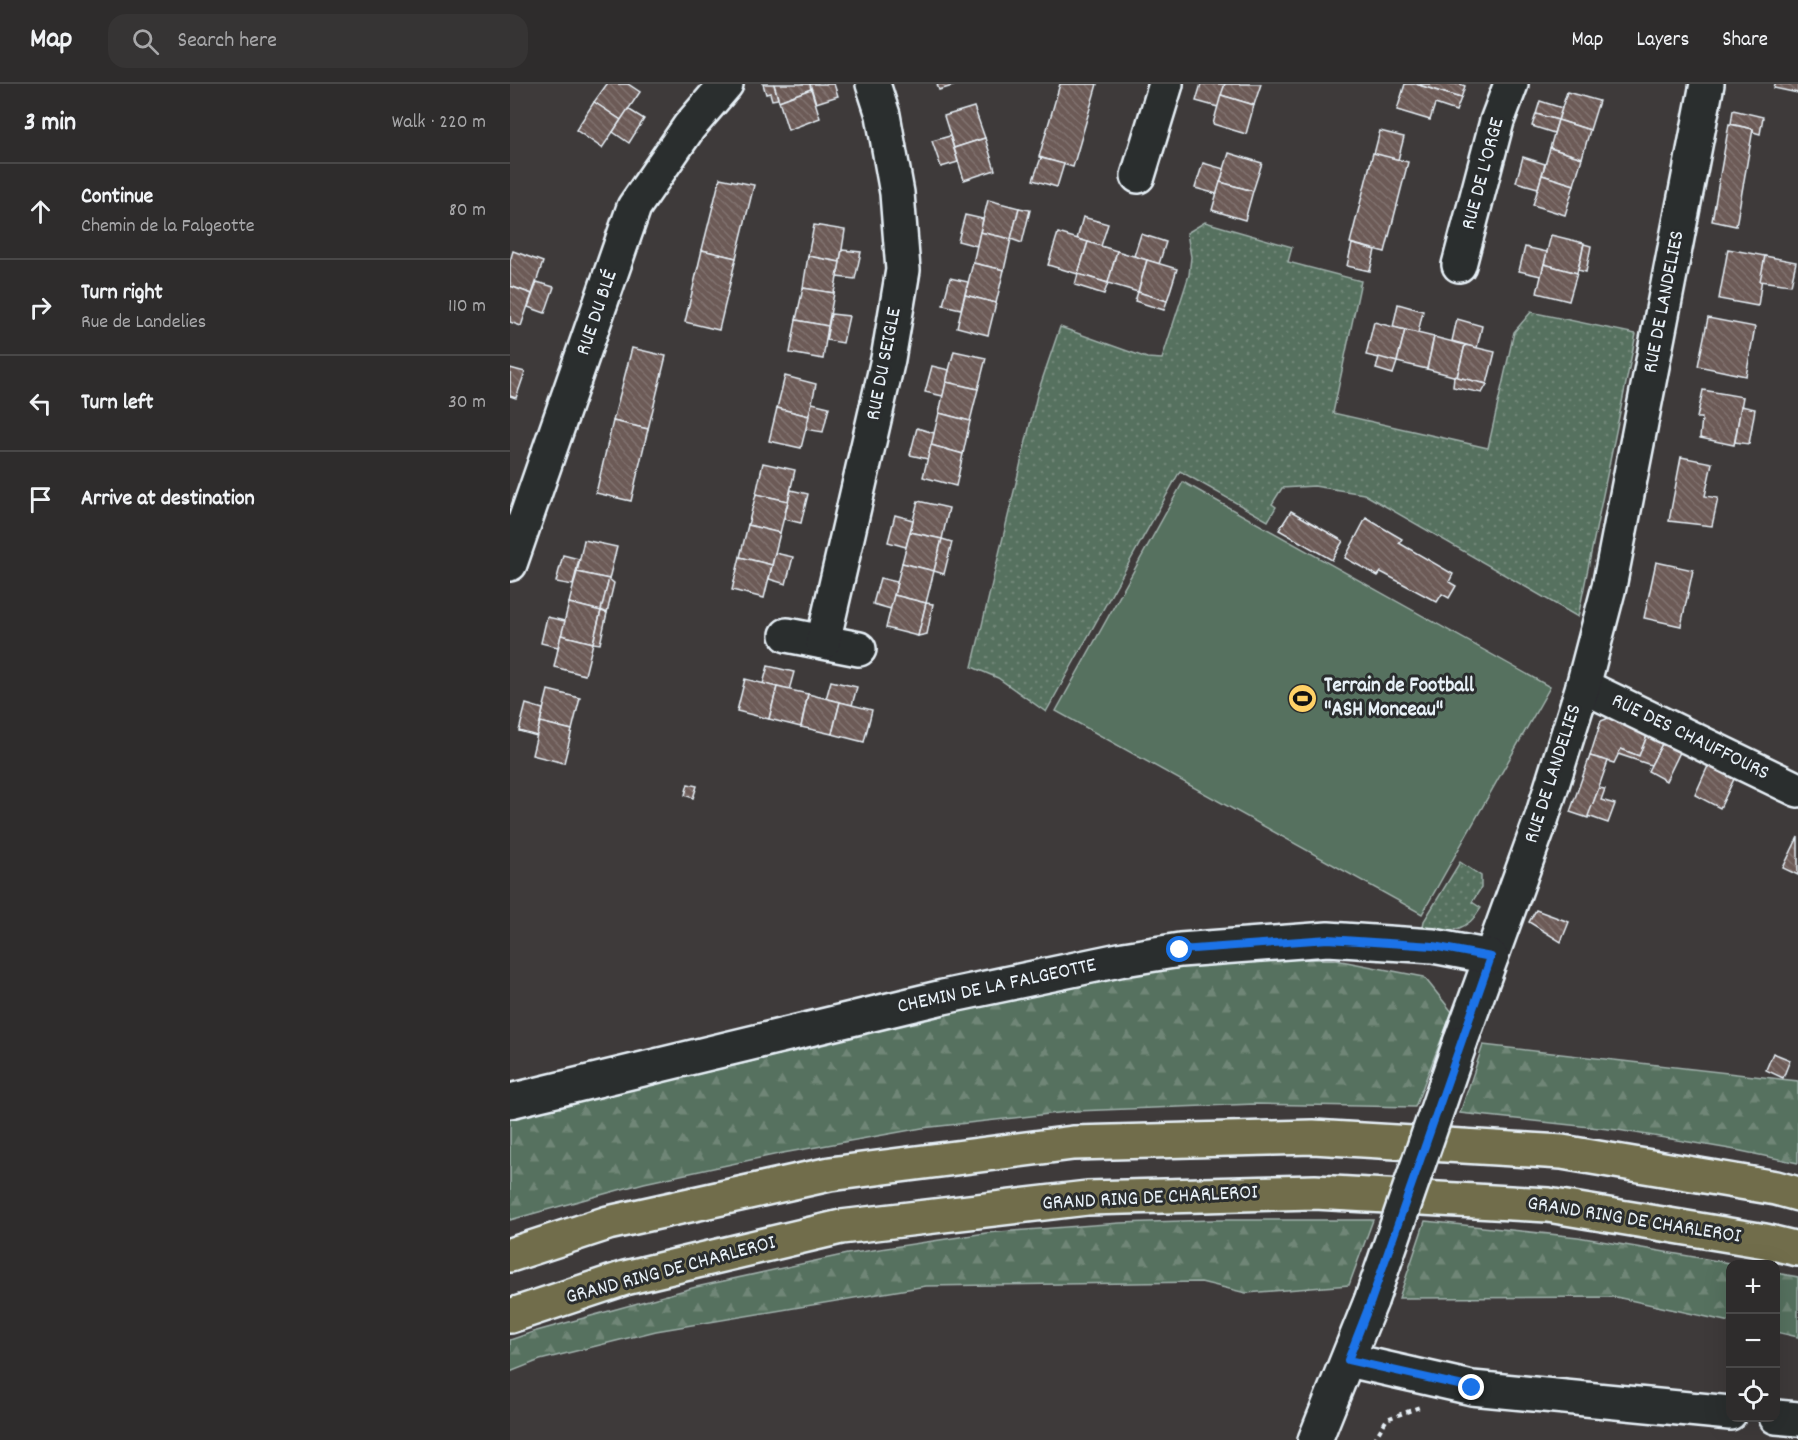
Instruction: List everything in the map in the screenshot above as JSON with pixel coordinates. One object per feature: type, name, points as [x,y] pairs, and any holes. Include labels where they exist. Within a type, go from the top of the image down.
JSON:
[{"type":"highway","points":[[510,1255],[608,1224],[830,1174],[1073,1143],[1313,1137],[1562,1152],[1776,1188],[1798,1194]]},
{"type":"highway","name":"GRAND RING DE CHARLEROI","points":[[510,1316],[625,1278],[841,1227],[1087,1198],[1315,1192],[1548,1205],[1765,1241],[1798,1249]]},
{"type":"street","name":"RUE DU BLÉ","points":[[510,564],[634,207],[689,127],[726,84]]},
{"type":"street","name":"RUE DU SEIGLE","points":[[823,642],[888,359],[903,270],[897,193],[883,115],[873,84]]},
{"type":"street","points":[[1137,176],[1166,84]]},
{"type":"street","name":"RUE DE L'ORGE","points":[[1459,265],[1497,121],[1511,84]]},
{"type":"street","name":"RUE DE LANDELIES","points":[[1315,1440],[1371,1301],[1460,1043],[1542,817],[1582,686],[1609,587],[1707,84]]},
{"type":"street","points":[[787,635],[859,649]]},
{"type":"street","name":"RUE DES CHAUFFOURS","points":[[1582,686],[1798,790]]},
{"type":"street","name":"CHEMIN DE LA FALGEOTTE","points":[[510,1101],[943,997],[1124,959],[1180,950],[1328,939],[1433,946],[1491,957]]},
{"type":"street","points":[[1348,1360],[1472,1388],[1726,1413]]},
{"type":"street","points":[[1780,1417],[1798,1419]]},
{"type":"path","points":[[1374,1440],[1387,1419],[1429,1404]]},
{"type":"green space","points":[[1205,222],[1292,247],[1288,262],[1361,281],[1333,413],[1488,448],[1514,332],[1531,312],[1636,334],[1578,617],[1364,494],[1314,486],[1282,488],[1272,504],[1276,507],[1268,521],[1180,471],[1046,712],[998,678],[972,667],[1037,395],[1060,327],[1147,358],[1162,359],[1189,275],[1191,257],[1187,233]]},
{"type":"green space","name":"Terrain de Football \"ASH Monceau\"","points":[[1183,482],[1550,687],[1422,914],[1056,711]]},
{"type":"green space","points":[[1460,862],[1481,876],[1481,888],[1472,902],[1481,908],[1463,927],[1448,931],[1422,931],[1424,921]]},
{"type":"green space","points":[[1331,959],[1424,977],[1452,1012],[1415,1107],[1255,1104],[1076,1111],[922,1128],[783,1153],[644,1183],[510,1220],[510,1117],[746,1063],[913,1016],[1181,960]]},
{"type":"green space","points":[[1483,1045],[1798,1081],[1798,1163],[1618,1130],[1460,1113]]},
{"type":"green space","points":[[1212,1220],[1373,1220],[1349,1285],[1246,1293],[1201,1282],[926,1286],[656,1331],[540,1360],[510,1372],[510,1340],[696,1287],[847,1254],[986,1233],[1120,1223]]},
{"type":"green space","points":[[1425,1221],[1578,1237],[1726,1262],[1726,1321],[1616,1297],[1399,1298]]},
{"type":"green space","points":[[1780,1274],[1798,1277],[1798,1337],[1780,1333]]},
{"type":"building","points":[[607,84],[628,84],[640,92],[621,120],[594,102]]},
{"type":"building","points":[[763,84],[774,84],[778,99],[772,100],[770,93],[766,94]]},
{"type":"building","points":[[774,84],[810,84],[811,89],[779,101]]},
{"type":"building","points":[[810,84],[834,84],[838,96],[816,103]]},
{"type":"building","points":[[937,84],[959,84],[939,90]]},
{"type":"building","points":[[1060,84],[1097,84],[1073,167],[1039,157]]},
{"type":"building","points":[[1201,84],[1225,84],[1218,107],[1196,101]]},
{"type":"building","points":[[1225,84],[1261,84],[1254,105],[1221,95]]},
{"type":"building","points":[[1405,84],[1416,84],[1461,98],[1456,111],[1435,104],[1430,120],[1397,110]]},
{"type":"building","points":[[1416,84],[1460,84],[1465,86],[1461,98]]},
{"type":"building","points":[[1775,84],[1798,84],[1798,93],[1774,88]]},
{"type":"building","points":[[811,89],[820,118],[788,130],[779,101]]},
{"type":"building","points":[[1567,92],[1599,101],[1590,130],[1558,120]]},
{"type":"building","points":[[1221,95],[1254,105],[1246,134],[1213,124]]},
{"type":"building","points":[[1540,101],[1562,108],[1558,120],[1536,114]]},
{"type":"building","points":[[594,102],[621,120],[602,148],[576,130]]},
{"type":"building","points":[[974,107],[985,138],[954,148],[944,116]]},
{"type":"building","points":[[628,109],[644,119],[629,143],[613,132]]},
{"type":"building","points":[[1733,110],[1763,117],[1760,134],[1753,132],[1753,129],[1731,124]]},
{"type":"building","points":[[1536,114],[1558,120],[1554,133],[1532,126]]},
{"type":"building","points":[[1558,120],[1590,130],[1582,158],[1550,148]]},
{"type":"building","points":[[1729,124],[1753,129],[1736,226],[1712,221]]},
{"type":"building","points":[[1380,131],[1404,137],[1398,160],[1374,154]]},
{"type":"building","points":[[950,136],[958,162],[941,167],[932,141]]},
{"type":"building","points":[[985,138],[995,170],[964,180],[954,148]]},
{"type":"building","points":[[1550,148],[1582,158],[1574,185],[1542,175]]},
{"type":"building","points":[[1229,153],[1262,163],[1253,191],[1220,182]]},
{"type":"building","points":[[1373,153],[1408,162],[1385,252],[1350,243]]},
{"type":"building","points":[[1523,157],[1545,164],[1538,188],[1516,182]]},
{"type":"building","points":[[1041,158],[1064,164],[1057,187],[1033,180]]},
{"type":"building","points":[[1203,163],[1224,169],[1217,194],[1195,188]]},
{"type":"building","points":[[1542,175],[1574,185],[1565,215],[1533,205]]},
{"type":"building","points":[[720,178],[754,185],[736,258],[702,250]]},
{"type":"building","points":[[1220,182],[1253,191],[1245,220],[1212,210]]},
{"type":"building","points":[[988,200],[1019,208],[1011,239],[980,232]]},
{"type":"building","points":[[1019,208],[1030,210],[1022,243],[1011,239]]},
{"type":"building","points":[[965,215],[983,219],[977,246],[958,241]]},
{"type":"building","points":[[1083,217],[1108,224],[1101,246],[1077,239]]},
{"type":"building","points":[[814,225],[845,230],[840,262],[808,256]]},
{"type":"building","points":[[980,232],[1011,239],[1004,270],[973,263]]},
{"type":"building","points":[[1058,233],[1088,242],[1078,274],[1048,265]]},
{"type":"building","points":[[1141,234],[1166,242],[1159,264],[1134,256]]},
{"type":"building","points":[[1551,235],[1584,243],[1577,273],[1544,264]]},
{"type":"building","points":[[1088,242],[1117,251],[1108,283],[1078,274]]},
{"type":"building","points":[[1352,244],[1375,250],[1370,271],[1347,266]]},
{"type":"building","points":[[1584,244],[1591,246],[1586,272],[1578,270]]},
{"type":"building","points":[[1525,247],[1547,252],[1541,276],[1519,271]]},
{"type":"building","points":[[1728,249],[1765,256],[1758,306],[1719,299]]},
{"type":"building","points":[[702,250],[736,258],[719,330],[685,322]]},
{"type":"building","points":[[842,250],[861,252],[855,279],[837,277]]},
{"type":"building","points":[[513,251],[543,262],[532,294],[510,286],[510,261]]},
{"type":"building","points":[[1117,251],[1147,260],[1138,292],[1108,283]]},
{"type":"building","points":[[808,256],[840,262],[834,293],[803,288]]},
{"type":"building","points":[[1765,256],[1796,262],[1791,285],[1760,281]]},
{"type":"building","points":[[1147,260],[1177,269],[1167,301],[1138,292]]},
{"type":"building","points":[[973,263],[1004,270],[996,303],[965,295]]},
{"type":"building","points":[[1544,264],[1577,273],[1569,301],[1537,293]]},
{"type":"building","points":[[1078,274],[1108,283],[1104,294],[1075,285]]},
{"type":"building","points":[[950,278],[968,282],[961,309],[943,305]]},
{"type":"building","points":[[537,282],[554,287],[545,313],[528,307]]},
{"type":"building","points":[[510,286],[532,294],[521,326],[510,322]]},
{"type":"building","points":[[803,288],[834,293],[828,326],[796,320]]},
{"type":"building","points":[[1138,292],[1167,301],[1164,310],[1135,301]]},
{"type":"building","points":[[965,295],[996,303],[988,335],[957,327]]},
{"type":"building","points":[[1398,304],[1423,311],[1418,333],[1393,327]]},
{"type":"building","points":[[831,314],[849,316],[843,343],[826,340]]},
{"type":"building","points":[[1708,318],[1755,327],[1746,376],[1698,366]]},
{"type":"building","points":[[1457,319],[1482,326],[1477,348],[1452,341]]},
{"type":"building","points":[[796,320],[828,326],[823,359],[790,353]]},
{"type":"building","points":[[1374,322],[1405,330],[1397,362],[1366,355]]},
{"type":"building","points":[[1405,330],[1434,337],[1427,369],[1397,362]]},
{"type":"building","points":[[1434,337],[1465,345],[1457,377],[1427,369]]},
{"type":"building","points":[[1465,345],[1495,352],[1487,384],[1457,377]]},
{"type":"building","points":[[632,348],[666,356],[648,429],[613,421]]},
{"type":"building","points":[[954,351],[986,358],[978,389],[946,382]]},
{"type":"building","points":[[1379,357],[1397,362],[1393,374],[1376,369]]},
{"type":"building","points":[[932,366],[949,370],[943,396],[925,392]]},
{"type":"building","points":[[510,368],[525,372],[516,398],[510,396]]},
{"type":"building","points":[[785,376],[816,384],[809,416],[777,408]]},
{"type":"building","points":[[1454,376],[1487,384],[1482,393],[1453,387]]},
{"type":"building","points":[[946,382],[978,389],[970,421],[939,413]]},
{"type":"building","points":[[1703,390],[1743,397],[1734,445],[1700,438],[1702,418],[1697,418]]},
{"type":"building","points":[[812,403],[829,407],[823,432],[805,429]]},
{"type":"building","points":[[1741,406],[1755,409],[1749,444],[1735,442]]},
{"type":"building","points":[[777,408],[809,416],[801,448],[769,441]]},
{"type":"building","points":[[939,413],[970,421],[963,454],[931,445]]},
{"type":"building","points":[[613,421],[648,429],[631,501],[596,493]]},
{"type":"building","points":[[917,428],[934,433],[928,459],[910,455]]},
{"type":"building","points":[[931,445],[963,454],[956,486],[923,477]]},
{"type":"building","points":[[1681,457],[1712,463],[1705,496],[1718,498],[1712,526],[1669,521]]},
{"type":"building","points":[[763,463],[795,470],[788,501],[756,494]]},
{"type":"building","points":[[791,490],[808,494],[801,523],[784,519]]},
{"type":"building","points":[[756,494],[788,501],[780,533],[748,525]]},
{"type":"building","points":[[918,501],[949,508],[942,539],[910,532]]},
{"type":"building","points":[[1291,511],[1343,541],[1332,560],[1279,530]]},
{"type":"building","points":[[895,515],[913,520],[906,547],[888,542]]},
{"type":"building","points":[[1366,518],[1402,539],[1399,543],[1453,574],[1449,582],[1456,586],[1449,598],[1442,594],[1437,602],[1381,572],[1378,576],[1345,558]]},
{"type":"building","points":[[748,525],[780,533],[772,565],[740,557]]},
{"type":"building","points":[[910,532],[942,539],[934,571],[902,563]]},
{"type":"building","points":[[942,539],[952,542],[944,574],[934,571]]},
{"type":"building","points":[[584,540],[617,547],[609,579],[577,572]]},
{"type":"building","points":[[775,553],[793,557],[786,584],[769,579]]},
{"type":"building","points":[[563,555],[579,559],[573,585],[556,582]]},
{"type":"building","points":[[740,557],[772,565],[764,598],[732,590]]},
{"type":"building","points":[[1656,562],[1693,570],[1681,626],[1644,618]]},
{"type":"building","points":[[902,563],[934,571],[926,603],[894,595]]},
{"type":"building","points":[[577,572],[609,579],[601,611],[569,603]]},
{"type":"building","points":[[880,578],[897,582],[891,609],[873,604]]},
{"type":"building","points":[[609,579],[614,583],[607,613],[601,610]]},
{"type":"building","points":[[894,595],[926,603],[918,636],[886,628]]},
{"type":"building","points":[[569,603],[601,611],[593,643],[561,635]]},
{"type":"building","points":[[926,603],[933,604],[927,634],[918,636]]},
{"type":"building","points":[[601,611],[607,613],[600,644],[593,643]]},
{"type":"building","points":[[547,617],[565,621],[558,647],[541,643]]},
{"type":"building","points":[[561,635],[593,643],[585,675],[554,667]]},
{"type":"building","points":[[768,666],[794,672],[789,690],[763,684]]},
{"type":"building","points":[[745,679],[777,687],[769,719],[737,711]]},
{"type":"building","points":[[831,681],[857,687],[852,705],[826,699]]},
{"type":"building","points":[[777,687],[808,694],[801,727],[769,719]]},
{"type":"building","points":[[548,690],[580,698],[572,730],[540,722]]},
{"type":"building","points":[[808,694],[840,702],[832,734],[801,727]]},
{"type":"building","points":[[840,702],[872,710],[864,742],[832,734]]},
{"type":"building","points":[[526,704],[543,709],[537,736],[519,731]]},
{"type":"building","points":[[1611,717],[1647,736],[1639,756],[1621,749],[1614,763],[1590,756],[1601,721]]},
{"type":"building","points":[[540,722],[572,730],[564,763],[532,755]]},
{"type":"building","points":[[1647,736],[1662,744],[1651,765],[1618,754],[1621,749],[1639,756]]},
{"type":"building","points":[[1662,744],[1680,752],[1666,781],[1648,771]]},
{"type":"building","points":[[1590,756],[1608,761],[1588,818],[1570,812]]},
{"type":"building","points":[[1708,766],[1734,779],[1720,808],[1695,795]]},
{"type":"building","points":[[688,784],[697,786],[693,798],[685,795]]},
{"type":"building","points":[[1599,788],[1605,789],[1601,800],[1615,804],[1608,823],[1588,816]]},
{"type":"building","points":[[1798,837],[1798,875],[1783,868]]},
{"type":"building","points":[[1536,910],[1569,922],[1561,942],[1529,922]]},
{"type":"building","points":[[1773,1053],[1790,1060],[1783,1078],[1766,1070]]},
{"type":"place","name":"Terrain de Football \"ASH Monceau\"","points":[[1303,699]]},
{"type":"route","points":[[1180,950],[1328,939],[1433,946],[1491,957],[1371,1301],[1348,1360],[1472,1388]]}]
